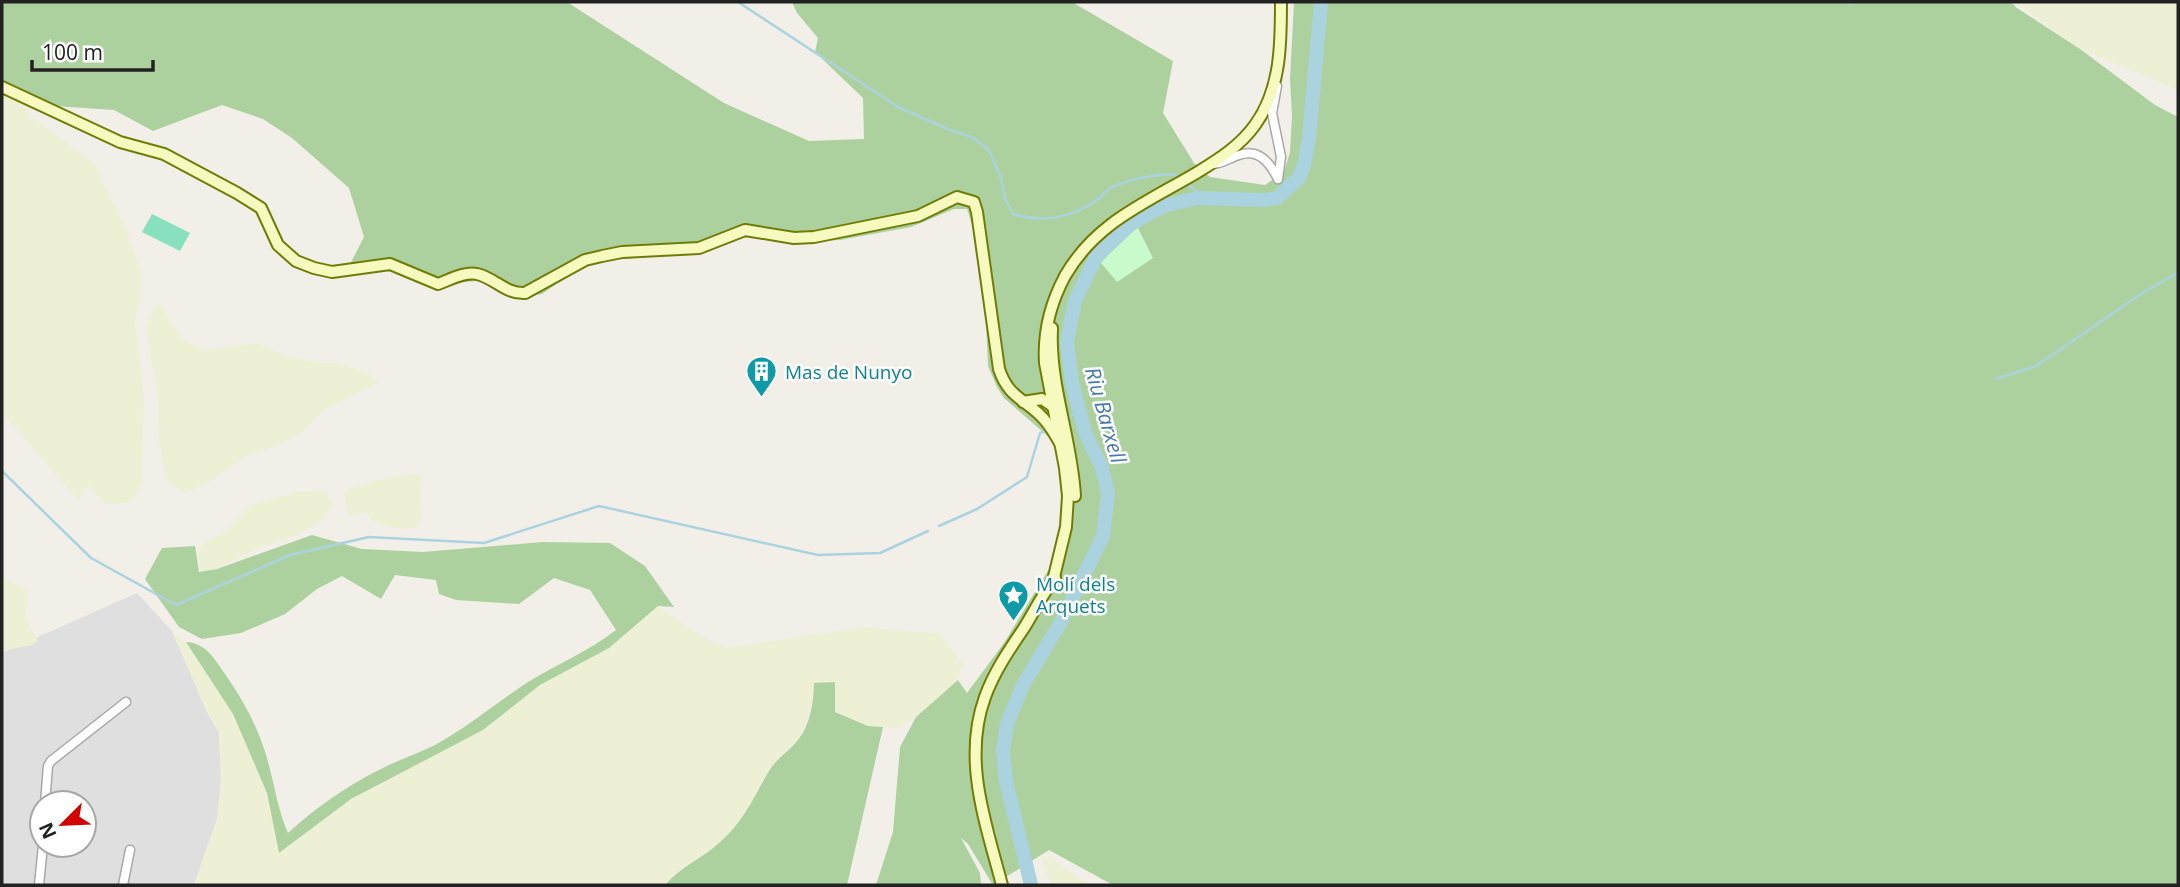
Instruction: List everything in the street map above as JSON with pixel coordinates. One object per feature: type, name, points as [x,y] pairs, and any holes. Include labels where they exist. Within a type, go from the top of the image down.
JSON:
[{"type":"street","points":[[1064,440],[1048,385],[1044,348],[1049,309],[1080,253],[1101,230],[1231,150],[1256,123],[1268,101],[1276,74],[1282,2]]},
{"type":"street","points":[[1265,159],[1278,179],[1281,156],[1273,123],[1278,88],[1276,74]]},
{"type":"street","points":[[2,87],[120,142],[164,154],[237,193],[261,208],[278,245],[296,261],[332,271],[390,264],[438,284],[464,275],[477,274],[517,294],[525,293],[585,260],[602,256],[622,252],[699,248],[746,230],[794,238],[814,237],[918,216],[957,197],[968,199],[974,202],[977,212],[999,369],[1004,383],[1023,402],[1038,412],[1064,440]]},
{"type":"street","points":[[1210,164],[1224,163],[1237,155],[1247,153],[1273,160],[1281,156]]},
{"type":"street","points":[[1002,885],[977,788],[975,757],[978,724],[985,696],[996,672],[1053,581],[1068,510],[1064,440],[1053,369],[1055,298]]},
{"type":"street","points":[[1038,412],[1045,413],[1055,401],[1051,380],[1053,369]]},
{"type":"street","points":[[1042,399],[1048,385]]},
{"type":"street","points":[[1023,402],[1042,399],[1053,406]]},
{"type":"street","points":[[46,789],[51,761],[126,702]]},
{"type":"street","points":[[123,885],[130,850]]},
{"type":"street","points":[[39,885],[42,859]]},
{"type":"shaded area","points":[[137,593],[172,631],[207,712],[219,733],[221,782],[217,819],[194,885],[2,885],[2,653]]},
{"type":"green space","points":[[2,2],[567,2],[724,103],[809,141],[864,139],[863,98],[815,52],[818,38],[797,13],[792,2],[1072,2],[1173,61],[1163,113],[1194,163],[1210,177],[1265,185],[1284,172],[1290,152],[1294,2],[2011,2],[2155,105],[2178,117],[2178,885],[1113,885],[1049,850],[993,885],[968,844],[961,838],[980,873],[981,885],[876,885],[893,832],[900,747],[916,717],[958,680],[967,693],[1004,643],[1058,554],[1067,509],[1061,462],[1051,439],[1004,398],[988,366],[985,298],[975,234],[967,209],[954,209],[911,227],[840,240],[780,242],[758,235],[735,239],[704,252],[611,260],[581,267],[542,294],[522,297],[508,297],[479,281],[420,284],[393,270],[344,276],[364,237],[349,188],[292,138],[263,119],[222,105],[153,131],[114,110],[25,104],[2,87]]},
{"type":"green space","points":[[2014,2],[2178,2],[2178,90],[2080,49]]},
{"type":"green space","points":[[2,50],[31,117],[95,164],[123,221],[141,273],[141,294],[135,321],[144,395],[142,480],[136,496],[128,503],[105,504],[89,486],[78,500],[2,413]]},
{"type":"green space","points":[[152,214],[190,233],[180,251],[142,232]]},
{"type":"green space","points":[[1136,224],[1153,258],[1117,282],[1101,263]]},
{"type":"green space","points":[[162,303],[172,325],[183,339],[204,350],[258,343],[287,357],[339,363],[368,373],[379,382],[326,409],[304,431],[276,446],[245,456],[215,479],[185,493],[166,480],[159,440],[158,396],[146,329],[153,307]]},
{"type":"green space","points":[[422,474],[422,518],[417,528],[401,529],[372,522],[367,513],[348,515],[343,491],[386,478]]},
{"type":"green space","points":[[301,491],[327,492],[333,505],[325,519],[299,534],[254,550],[216,569],[199,572],[198,548],[222,533],[251,505]]},
{"type":"green space","points":[[312,535],[362,549],[423,552],[543,542],[610,543],[645,566],[674,607],[658,606],[609,648],[540,685],[483,730],[351,799],[279,853],[267,793],[233,714],[186,642],[199,645],[213,657],[249,713],[266,755],[288,833],[344,790],[369,775],[447,738],[528,682],[616,630],[590,590],[554,578],[519,604],[456,600],[439,594],[436,580],[395,575],[381,599],[342,576],[317,589],[285,614],[241,633],[202,639],[179,627],[145,579],[162,548],[195,546],[199,572],[217,569]]},
{"type":"green space","points":[[2,577],[26,589],[29,595],[25,616],[38,641],[32,645],[2,651]]},
{"type":"green space","points":[[658,606],[702,636],[727,648],[865,627],[940,634],[963,665],[958,680],[916,717],[899,728],[868,726],[814,703],[799,739],[780,756],[749,810],[721,842],[672,876],[665,885],[194,885],[217,819],[221,782],[219,733],[207,712],[172,631],[186,642],[233,714],[267,793],[280,853],[351,799],[483,730],[540,685],[609,648]]},
{"type":"green space","points":[[835,682],[835,712],[868,726],[883,727],[847,885],[665,885],[729,834],[748,808],[772,766],[794,744],[806,727],[814,683]]},
{"type":"green space","points":[[1050,856],[1089,885],[1051,885],[1042,860]]},
{"type":"waterway","points":[[738,2],[898,107],[972,137],[989,150],[1001,178],[1005,199],[1013,214],[1035,218],[1067,215],[1125,182],[1157,175],[1176,176]]},
{"type":"waterway","name":"Riu Barxell","points":[[1031,885],[1006,781],[1003,750],[1007,724],[1023,685],[1062,620],[1103,536],[1108,494],[1102,468],[1085,432],[1072,383],[1067,341],[1075,301],[1096,257],[1131,224],[1150,213],[1167,205],[1198,198],[1277,198],[1299,178],[1309,139],[1321,2]]},
{"type":"waterway","points":[[1850,4],[1854,2]]},
{"type":"waterway","points":[[1189,185],[1204,198]]},
{"type":"waterway","points":[[1996,379],[2036,366],[2144,292],[2178,273]]},
{"type":"waterway","points":[[1067,418],[1080,411]]},
{"type":"waterway","points":[[939,526],[977,509],[1027,477],[1040,433],[1047,430]]},
{"type":"waterway","points":[[2,471],[91,558],[176,605],[290,555],[369,537],[484,543],[599,506],[818,555],[880,553],[928,531]]},
{"type":"place","name":"Mas de Nunyo","points":[[762,399]]},
{"type":"place","name":"Molí dels Arquets","points":[[1013,622]]}]
